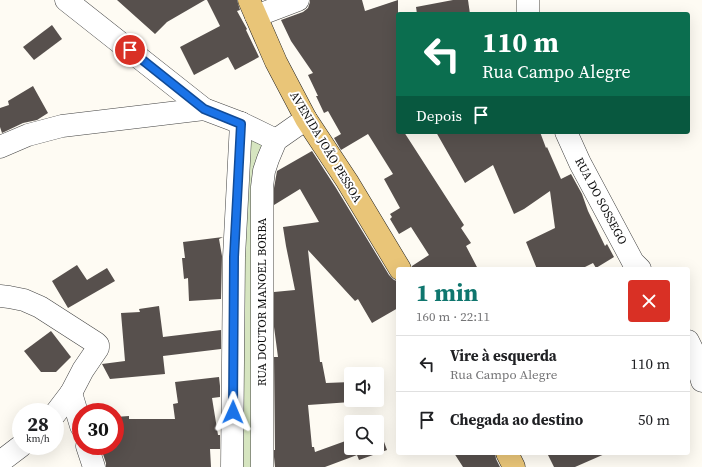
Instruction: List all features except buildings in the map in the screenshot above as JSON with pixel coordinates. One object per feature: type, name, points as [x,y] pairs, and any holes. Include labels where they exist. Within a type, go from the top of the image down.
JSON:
[{"type":"main road","name":"AVENIDA JOÃO PESSOA","points":[[252,8],[276,62],[306,119],[347,181],[399,267]]},
{"type":"main road","points":[[508,455],[514,467]]},
{"type":"street","points":[[66,0],[204,109],[276,140],[306,119]]},
{"type":"street","points":[[252,8],[298,0]]},
{"type":"street","points":[[528,0],[528,12]]},
{"type":"street","points":[[0,147],[28,135],[62,126],[204,109]]},
{"type":"street","points":[[232,467],[234,257],[241,124]]},
{"type":"street","name":"RUA DO SOSSEGO","points":[[567,134],[580,163],[630,256],[638,267]]},
{"type":"street","name":"RUA DOUTOR MANOEL BORBA","points":[[262,467],[262,188],[264,171],[276,140]]},
{"type":"street","points":[[0,296],[24,300],[40,307],[98,345],[98,348],[63,403]]},
{"type":"street","points":[[690,345],[694,353],[702,381]]},
{"type":"street","points":[[71,393],[74,403]]},
{"type":"street","points":[[233,426],[262,424]]},
{"type":"street","points":[[0,462],[12,453]]},
{"type":"street","points":[[90,455],[94,467]]},
{"type":"green space","points":[[246,126],[275,144],[266,172],[267,467],[237,467]]},
{"type":"route","points":[[130,50],[204,109],[241,124],[234,257],[233,412]]}]
